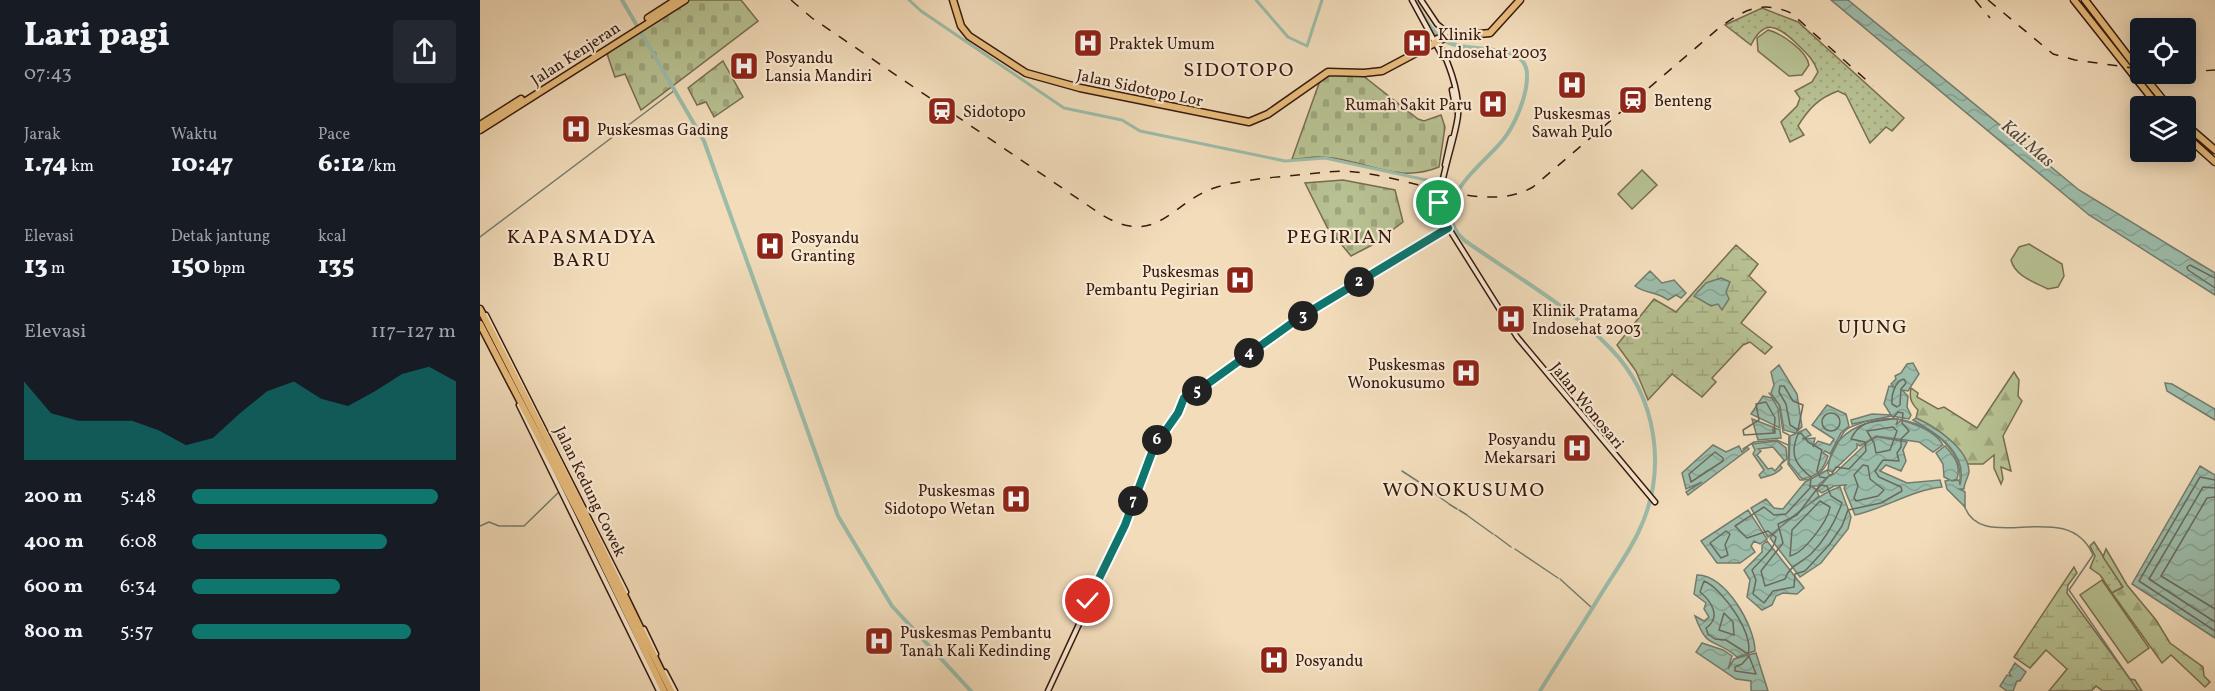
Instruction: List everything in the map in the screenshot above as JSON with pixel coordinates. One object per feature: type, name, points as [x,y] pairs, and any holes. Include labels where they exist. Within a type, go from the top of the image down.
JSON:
[{"type":"highway","name":"Jalan Kenjeran","points":[[648,21],[675,0]]},
{"type":"highway","name":"Jalan Kenjeran","points":[[480,124],[685,0]]},
{"type":"highway","name":"Jalan Sidotopo Lor","points":[[955,0],[961,26],[969,36],[1027,72],[1080,88],[1251,120],[1272,109],[1321,70],[1382,68],[1440,38]]},
{"type":"highway","points":[[1440,38],[1490,33],[1517,0]]},
{"type":"highway","points":[[2074,0],[2150,96]]},
{"type":"highway","points":[[2085,0],[2130,57]]},
{"type":"highway","name":"Jalan Kenjeran","points":[[480,130],[639,26]]},
{"type":"highway","points":[[2151,84],[2160,96]]},
{"type":"highway","points":[[2196,134],[2215,150]]},
{"type":"highway","points":[[2196,146],[2215,162]]},
{"type":"highway","name":"Jalan Kedung Cowek","points":[[480,309],[493,334],[513,386],[637,619],[666,689]]},
{"type":"highway","name":"Jalan Kedung Cowek","points":[[480,324],[504,361],[558,469],[563,489],[666,689]]},
{"type":"main road","points":[[1412,0],[1440,38]]},
{"type":"main road","points":[[1421,0],[1437,24],[1440,38]]},
{"type":"main road","name":"Jalan Wonosari","points":[[1440,38],[1455,106],[1451,147],[1442,183],[1438,216],[1479,274],[1517,337],[1653,500]]},
{"type":"main road","points":[[1048,691],[1116,545],[1155,444],[1178,413],[1182,400],[1299,318],[1447,229]]},
{"type":"main road","name":"Jalan Kedung Cowek","points":[[480,304],[558,469]]},
{"type":"main road","name":"Jalan Kedung Cowek","points":[[480,329],[558,469]]},
{"type":"main road","name":"Jalan Kedung Cowek","points":[[637,619],[666,689]]},
{"type":"green space","points":[[687,0],[741,0],[758,21],[641,110],[625,74],[615,77],[606,51]]},
{"type":"green space","points":[[1762,8],[1798,22],[1904,118],[1892,131],[1886,127],[1870,143],[1846,95],[1838,91],[1820,100],[1810,109],[1798,126],[1804,135],[1790,142],[1781,122],[1797,106],[1800,98],[1795,91],[1812,82],[1818,72],[1806,53],[1777,29],[1771,27],[1761,31],[1751,45],[1725,25]]},
{"type":"green space","points":[[1768,30],[1786,39],[1804,54],[1809,65],[1802,75],[1789,76],[1758,51],[1757,38]]},
{"type":"green space","points":[[723,61],[743,97],[714,117],[706,102],[697,105],[688,88]]},
{"type":"green space","points":[[1331,73],[1362,75],[1418,119],[1424,121],[1441,115],[1445,127],[1439,167],[1423,172],[1408,173],[1394,172],[1336,158],[1292,159],[1322,75]]},
{"type":"green space","points":[[1642,170],[1657,185],[1632,209],[1618,194]]},
{"type":"green space","points":[[1343,180],[1395,190],[1403,222],[1372,245],[1351,256],[1327,227],[1305,183]]},
{"type":"green space","points":[[2029,244],[2062,264],[2064,276],[2058,287],[2048,289],[2037,284],[2013,266],[2011,260],[2019,247]]},
{"type":"green space","points":[[1736,245],[1758,264],[1749,276],[1766,292],[1741,323],[1772,347],[1765,354],[1750,342],[1743,345],[1712,378],[1716,382],[1702,397],[1672,374],[1648,400],[1636,371],[1617,345],[1654,299],[1676,312]]},
{"type":"green space","points":[[2014,372],[2019,380],[2018,396],[2022,401],[2003,436],[2011,471],[2001,467],[2003,479],[2001,484],[1994,468],[1994,455],[1983,464],[1966,464],[1957,449],[1945,436],[1916,418],[1918,410],[1911,400],[1910,392],[1911,388],[1918,393],[1917,397],[1938,409],[1944,407],[1977,428]]},
{"type":"green space","points":[[2094,542],[2123,587],[2112,593],[2100,575],[2090,568],[2095,556],[2090,546]]},
{"type":"green space","points":[[2106,549],[2127,585],[2156,620],[2170,643],[2203,667],[2204,676],[2210,682],[2205,687],[2171,655],[2162,663],[2112,593],[2123,587],[2103,557]]},
{"type":"green space","points":[[2074,567],[2077,573],[2068,585],[2067,593],[2130,679],[2135,680],[2142,691],[2103,691],[2096,686],[2091,691],[2049,691],[2067,669],[2046,650],[2030,668],[2014,657]]},
{"type":"green space","points":[[2102,580],[2149,648],[2128,663],[2080,595]]},
{"type":"water","points":[[1831,0],[1848,0],[2079,190],[2215,273],[2215,295],[2089,215]]},
{"type":"water","points":[[1650,271],[1662,283],[1674,280],[1686,293],[1681,298],[1676,295],[1668,300],[1635,286]]},
{"type":"water","points":[[1721,278],[1730,282],[1726,292],[1729,299],[1722,310],[1718,304],[1711,306],[1694,296],[1706,283]]},
{"type":"water","points":[[1913,363],[1919,374],[1908,391],[1902,390],[1908,396],[1907,407],[1911,415],[1909,419],[1891,416],[1852,424],[1851,420],[1872,414],[1891,415],[1884,404],[1889,386],[1894,387],[1891,384],[1896,379],[1895,376],[1901,373],[1907,364]]},
{"type":"water","points":[[1779,365],[1797,394],[1802,427],[1795,433],[1784,430],[1780,406],[1771,393],[1774,385],[1771,372]]},
{"type":"water","points":[[2165,383],[2172,384],[2215,409],[2215,420],[2167,391]]},
{"type":"water","points":[[1763,396],[1772,398],[1778,408],[1780,428],[1751,414]]},
{"type":"water","points":[[1827,405],[1846,414],[1849,426],[1841,433],[1830,454],[1825,451],[1823,453],[1828,456],[1822,469],[1802,479],[1789,463],[1790,436],[1806,429],[1811,435],[1802,439],[1815,438],[1813,447],[1818,441],[1830,445],[1834,439],[1812,425]]},
{"type":"water","points":[[1916,418],[1940,432],[1963,454],[1969,471],[1964,489],[1960,489],[1965,492],[1965,507],[1947,489],[1945,481],[1950,480],[1944,477],[1943,464],[1936,453],[1945,446],[1952,454],[1958,469],[1957,479],[1951,481],[1959,480],[1960,485],[1960,463],[1949,446],[1941,438],[1913,420]]},
{"type":"water","points":[[1752,419],[1773,427],[1775,433],[1775,428],[1780,430],[1781,438],[1758,440]]},
{"type":"water","points":[[1898,419],[1896,425],[1901,420],[1919,426],[1930,432],[1943,445],[1933,452],[1919,442],[1876,436],[1860,446],[1857,444],[1857,448],[1832,472],[1828,470],[1835,446],[1851,430],[1873,421]]},
{"type":"water","points":[[1877,437],[1907,442],[1903,450],[1906,461],[1901,471],[1886,465],[1880,471],[1907,483],[1940,480],[1942,487],[1920,492],[1855,515],[1844,488],[1846,485],[1834,486],[1822,493],[1817,490],[1828,477],[1817,486],[1811,486],[1816,489],[1819,496],[1768,537],[1751,508],[1766,499],[1774,508],[1783,509],[1805,482],[1827,470],[1830,476],[1834,474],[1869,441]]},
{"type":"water","points":[[1777,441],[1786,448],[1787,459],[1780,465],[1782,468],[1774,474],[1761,478],[1759,475],[1764,470],[1753,454],[1755,450],[1752,444]],"holes":[[[1773,447],[1784,460],[1775,471],[1772,468],[1768,469],[1757,455],[1761,451],[1758,449]]]},
{"type":"water","points":[[1713,445],[1726,452],[1739,446],[1742,452],[1747,447],[1749,449],[1688,495],[1686,492],[1702,482],[1686,489],[1682,473]]},
{"type":"water","points":[[2200,466],[2215,475],[2215,638],[2132,584]]},
{"type":"water","points":[[1840,487],[1851,517],[1848,529],[1821,563],[1800,577],[1770,538],[1803,509],[1823,495]]},
{"type":"water","points":[[1748,510],[1767,539],[1760,544],[1754,541],[1751,546],[1755,552],[1740,563],[1717,563],[1701,541]]},
{"type":"water","points":[[1767,541],[1804,588],[1797,594],[1783,593],[1776,596],[1772,605],[1762,610],[1747,597],[1750,580],[1744,570],[1762,552],[1762,545]]},
{"type":"water","points":[[1697,575],[1708,577],[1728,592],[1750,628],[1755,651],[1737,657],[1704,635],[1695,616],[1704,621],[1709,617],[1704,609],[1706,603],[1694,594]]},
{"type":"water","points":[[1702,643],[1723,650],[1732,656],[1728,669],[1734,659],[1756,653],[1768,691],[1751,691],[1751,681],[1736,679],[1696,652]]},
{"type":"water","points":[[2015,663],[2026,672],[2020,681],[2017,681],[2013,691],[2007,691],[2000,686],[2007,675],[2011,676],[2009,673]]},
{"type":"waterway","points":[[622,0],[704,141],[838,516],[892,606],[971,691]]},
{"type":"waterway","points":[[909,0],[921,11],[1064,108],[1122,120],[1140,131],[1285,161],[1325,158],[1459,189]]},
{"type":"waterway","points":[[1256,0],[1288,37],[1307,46],[1322,0]]},
{"type":"waterway","points":[[1414,0],[1431,27],[1444,40],[1454,45],[1508,52],[1518,57],[1525,65],[1526,85],[1516,118],[1503,140],[1471,174],[1453,200],[1451,213],[1454,226],[1464,240],[1578,319],[1610,348],[1639,389],[1648,412],[1653,436],[1655,461],[1653,485],[1638,533],[1540,691]]},
{"type":"waterway","points":[[480,237],[675,90]]},
{"type":"waterway","points":[[1769,393],[1779,405],[1783,432],[1789,435],[1788,464],[1800,480],[1816,476],[1822,470],[1839,439],[1848,428],[1864,422],[1885,419],[1915,423],[1942,440],[1956,458],[1960,480]]},
{"type":"waterway","points":[[1743,449],[1754,442],[1777,440],[1788,445]]},
{"type":"waterway","points":[[1402,471],[1422,484]]},
{"type":"waterway","points":[[1423,485],[1432,491]]},
{"type":"waterway","points":[[480,526],[489,522],[499,526],[524,526],[561,490]]},
{"type":"waterway","points":[[1434,493],[1441,498]]},
{"type":"waterway","points":[[1442,499],[1448,503]]},
{"type":"waterway","points":[[1449,504],[1457,509]]},
{"type":"waterway","points":[[1964,505],[1973,520],[1988,526],[2064,529],[2081,538],[2093,555],[2069,590],[2138,691]]},
{"type":"waterway","points":[[1459,510],[1467,515]]},
{"type":"waterway","points":[[1468,516],[1493,534]]},
{"type":"waterway","points":[[1495,535],[1511,547]]},
{"type":"waterway","points":[[1515,549],[1558,578]]},
{"type":"waterway","points":[[1560,579],[1592,608]]},
{"type":"waterway","points":[[2091,691],[2096,686],[2103,691]]},
{"type":"railway","points":[[791,0],[812,18],[1102,215],[1121,224],[1137,227],[1151,225],[1163,219],[1199,195],[1214,188],[1254,180],[1327,172],[1378,175],[1460,194],[1486,197],[1511,195],[1533,187],[1719,28],[1736,16],[1762,7],[1781,9],[1791,13],[1873,86]]},
{"type":"railway","points":[[1975,0],[1990,18]]},
{"type":"railway","points":[[1988,0],[2053,54],[2075,60],[2130,68]]},
{"type":"railway","points":[[2196,71],[2215,70]]},
{"type":"place","name":"Praktek Umum","points":[[1088,43]]},
{"type":"place","name":"Klinik Indosehat 2003","points":[[1417,43]]},
{"type":"place","name":"Posyandu Lansia Mandiri","points":[[744,66]]},
{"type":"place","name":"Puskesmas Sawah Pulo","points":[[1572,85]]},
{"type":"place","name":"Benteng","points":[[1633,100]]},
{"type":"place","name":"Rumah Sakit Paru","points":[[1493,104]]},
{"type":"place","name":"Sidotopo","points":[[942,111]]},
{"type":"place","name":"Puskesmas Gading","points":[[576,129]]},
{"type":"place","name":"Posyandu Granting","points":[[770,246]]},
{"type":"place","name":"Puskesmas Pembantu Pegirian","points":[[1240,280]]},
{"type":"place","name":"Klinik Pratama Indosehat 2003","points":[[1511,319]]},
{"type":"place","name":"Puskesmas Wonokusumo","points":[[1466,373]]},
{"type":"place","name":"Posyandu Mekarsari","points":[[1577,448]]},
{"type":"place","name":"Puskesmas Sidotopo Wetan","points":[[1016,499]]},
{"type":"place","name":"Puskesmas Pembantu Tanah Kali Kedinding","points":[[879,641]]},
{"type":"place","name":"Posyandu","points":[[1274,660]]},
{"type":"district","name":"SIDOTOPO","points":[[1239,69]]},
{"type":"district","name":"PEGIRIAN","points":[[1340,236]]},
{"type":"district","name":"KAPASMADYA BARU","points":[[582,248]]},
{"type":"district","name":"UJUNG","points":[[1873,326]]},
{"type":"district","name":"WONOKUSUMO","points":[[1464,489]]},
{"type":"route","points":[[1088,601],[1125,525],[1156,441],[1178,413],[1180,403],[1184,398],[1199,390],[1299,318],[1448,228],[1439,213],[1439,203]]},
{"type":"water label","name":"Kali Mas","points":[[2028,143]]}]
